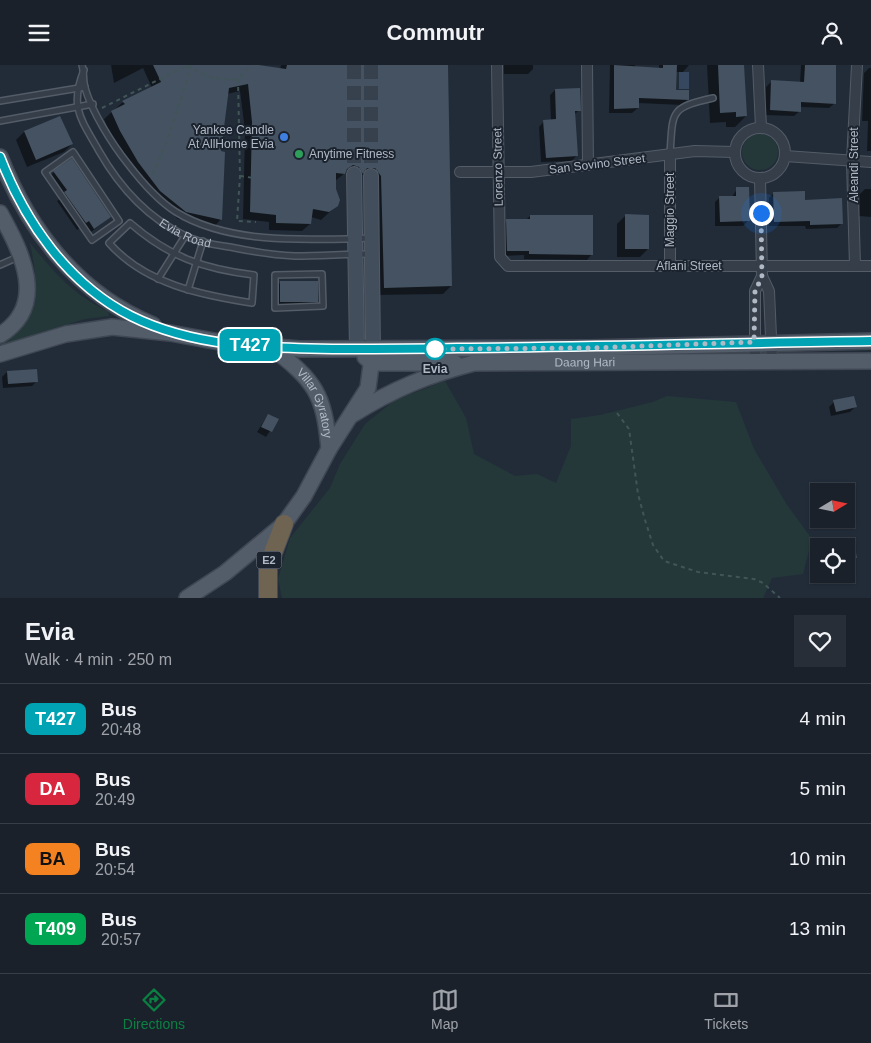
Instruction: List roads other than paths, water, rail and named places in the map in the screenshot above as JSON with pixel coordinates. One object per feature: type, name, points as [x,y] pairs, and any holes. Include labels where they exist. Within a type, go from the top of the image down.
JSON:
[{"type":"highway","name":"E2","points":[[268,598],[268,566],[284,524]]},
{"type":"main road","points":[[0,157],[26,213],[42,237],[70,270],[111,305],[170,333]]},
{"type":"main road","points":[[0,213],[21,256],[29,284],[26,300],[19,316],[8,330],[0,335]]},
{"type":"main road","points":[[0,354],[94,329],[130,328],[225,343],[271,347]]},
{"type":"main road","name":"Daang Hari","points":[[271,347],[357,349],[372,356],[754,342],[871,341]]},
{"type":"main road","name":"Villar Gyratory","points":[[187,598],[225,573],[284,524],[304,496],[329,449],[323,404],[314,386],[304,373],[271,347]]},
{"type":"main road","points":[[352,415],[368,389],[372,356],[474,363]]},
{"type":"main road","name":"Daang Hari","points":[[329,449],[352,415],[398,388],[421,378],[474,363],[755,360],[871,361]]},
{"type":"street","name":"Lorenzo Street","points":[[497,65],[497,173],[500,257],[508,265]]},
{"type":"street","points":[[587,65],[588,165]]},
{"type":"street","points":[[758,65],[761,127]]},
{"type":"street","name":"Aleandi Street","points":[[855,266],[852,161],[857,65]]},
{"type":"street","points":[[761,127],[774,131],[780,136],[785,149],[785,156],[777,172],[760,178],[753,177],[737,165],[734,152],[743,134],[761,127]]},
{"type":"street","name":"San Sovino Street","points":[[460,172],[531,172],[695,151],[734,152]]},
{"type":"street","name":"Maggio Street","points":[[670,154],[670,267]]},
{"type":"street","points":[[785,156],[871,162]]},
{"type":"street","points":[[354,175],[357,349]]},
{"type":"street","points":[[371,176],[372,356]]},
{"type":"street","points":[[760,178],[762,271],[768,291],[772,360]]},
{"type":"street","name":"Aflani Street","points":[[508,265],[670,267],[762,271],[871,266]]},
{"type":"street","points":[[755,360],[755,291],[762,271]]},
{"type":"lane","points":[[0,101],[85,87],[83,68]]},
{"type":"lane","points":[[76,89],[83,68]]},
{"type":"lane","name":"Evia Road","points":[[85,87],[111,141],[145,186],[176,212],[226,231],[293,240],[371,238]]},
{"type":"lane","name":"Evia Road","points":[[76,89],[76,107],[118,182],[140,205],[185,236],[255,253],[274,255],[371,254]]},
{"type":"lane","points":[[670,154],[672,122],[676,111],[687,104],[713,98]]},
{"type":"lane","points":[[0,121],[93,104]]},
{"type":"lane","points":[[73,152],[119,221],[92,240],[45,172],[73,152]]},
{"type":"lane","points":[[130,223],[148,239],[196,263],[218,270],[254,275],[252,303],[206,296],[158,279],[120,255],[109,243],[130,223]]},
{"type":"lane","points":[[158,279],[185,236]]},
{"type":"lane","points":[[188,290],[203,241]]},
{"type":"lane","points":[[0,265],[21,256]]},
{"type":"lane","points":[[322,274],[323,307],[276,308],[274,275],[322,274]]},
{"type":"water","points":[[679,72],[689,72],[689,89],[679,89]]},
{"type":"tunnel","points":[[354,65],[354,174]]},
{"type":"tunnel","points":[[371,65],[371,176]]},
{"type":"place","name":"Yankee Candle At AllHome Evia","points":[[284,137]]},
{"type":"place","name":"Anytime Fitness","points":[[299,154]]},
{"type":"place","name":"Evia","points":[[435,349]]}]
